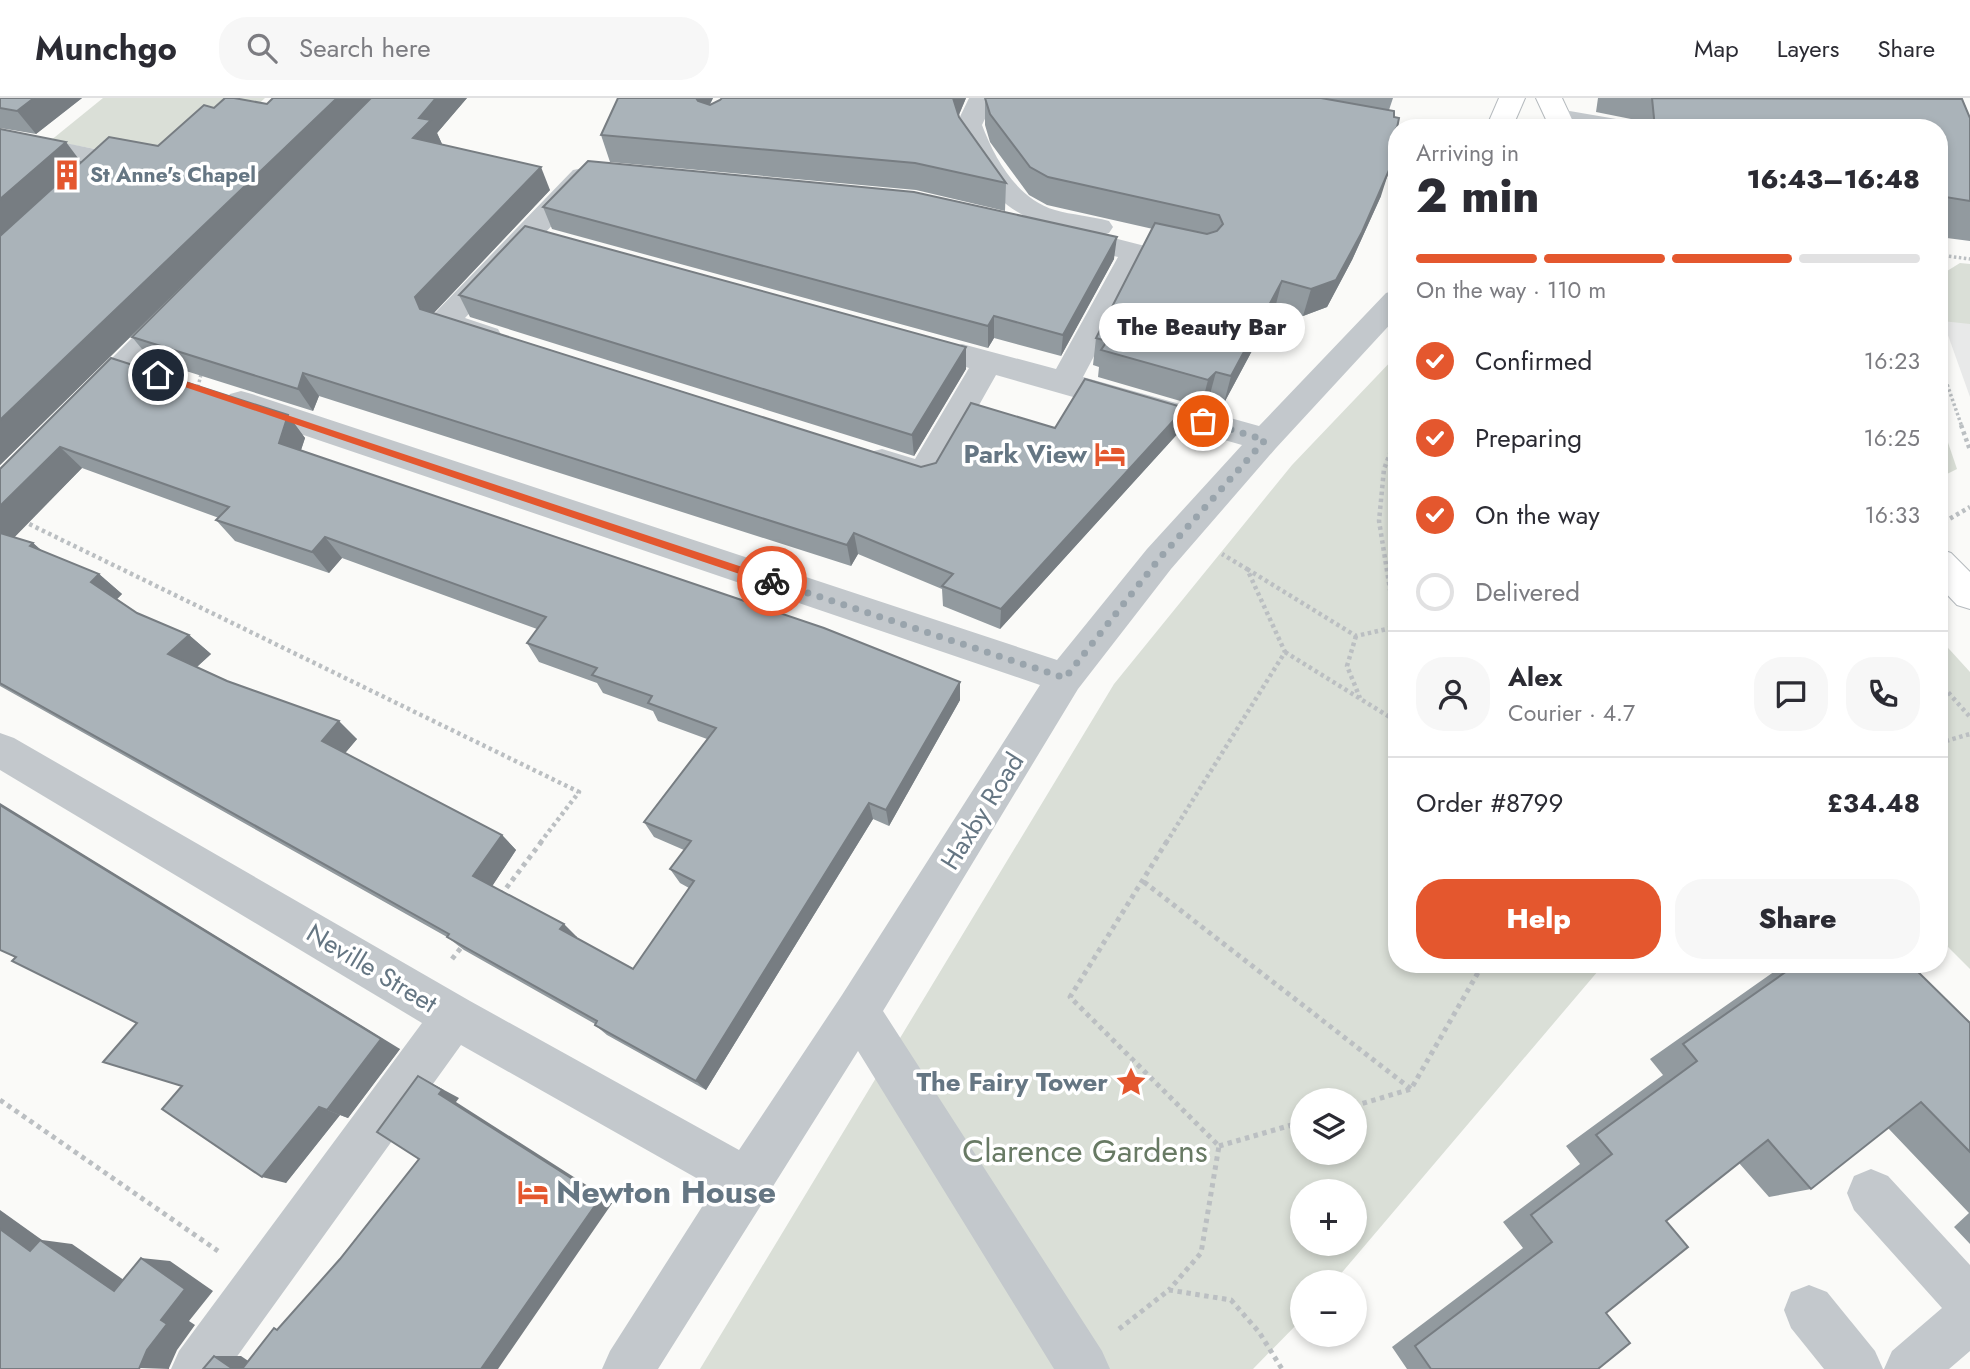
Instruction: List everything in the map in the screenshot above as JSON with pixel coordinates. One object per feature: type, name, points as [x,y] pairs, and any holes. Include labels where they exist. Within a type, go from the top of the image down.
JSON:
[{"type":"main road","points":[[1503,119],[1512,98]]},
{"type":"main road","points":[[1948,572],[1970,595]]},
{"type":"street","points":[[982,98],[970,125],[975,143],[1017,203],[1038,214],[1160,241]]},
{"type":"street","points":[[1556,114],[1579,119]]},
{"type":"street","points":[[0,138],[110,160],[70,196]]},
{"type":"street","points":[[510,344],[444,323],[542,238],[587,171],[615,174]]},
{"type":"street","points":[[993,220],[1135,252],[1065,382]]},
{"type":"street","points":[[68,421],[198,290]]},
{"type":"street","name":"Haxby Road","points":[[628,1369],[858,1011],[1065,678],[1159,559],[1388,309]]},
{"type":"street","points":[[935,347],[1265,440]]},
{"type":"street","points":[[856,453],[923,474],[988,362]]},
{"type":"street","points":[[124,366],[158,375]]},
{"type":"street","points":[[210,391],[1065,678]]},
{"type":"street","name":"Neville Street","points":[[0,750],[438,1007],[747,1180]]},
{"type":"street","points":[[197,1369],[262,1281],[438,1007]]},
{"type":"street","points":[[858,1011],[1082,1364]]},
{"type":"street","points":[[1871,1193],[1970,1302]]},
{"type":"street","points":[[1809,1310],[1857,1369]]},
{"type":"street","points":[[1910,1369],[1970,1317]]},
{"type":"path","points":[[1948,256],[1970,259]]},
{"type":"path","points":[[1948,387],[1970,450]]},
{"type":"path","points":[[1388,459],[1384,469],[1379,521],[1388,577]]},
{"type":"path","points":[[1948,520],[1970,507]]},
{"type":"path","points":[[20,520],[579,792],[494,903]]},
{"type":"path","points":[[1221,553],[1356,636],[1388,629]]},
{"type":"path","points":[[1247,569],[1285,652],[1388,716]]},
{"type":"path","points":[[1356,636],[1347,666],[1360,698]]},
{"type":"path","points":[[1219,1146],[1070,997],[1285,652]]},
{"type":"path","points":[[1948,692],[1970,717]]},
{"type":"path","points":[[1948,740],[1970,733]]},
{"type":"path","points":[[1144,882],[1411,1089]]},
{"type":"path","points":[[438,1007],[469,937]]},
{"type":"path","points":[[1367,1102],[1411,1089],[1478,973]]},
{"type":"path","points":[[0,1100],[262,1281]]},
{"type":"path","points":[[1219,1146],[1290,1125]]},
{"type":"path","points":[[1082,1364],[1169,1290],[1201,1253],[1219,1146]]},
{"type":"path","points":[[1169,1290],[1231,1300],[1259,1332],[1282,1369]]},
{"type":"shaded area","points":[[1970,264],[1970,397],[1948,335],[1948,273]]},
{"type":"green space","points":[[103,98],[265,98],[241,121],[176,163],[50,141]]},
{"type":"green space","points":[[1960,263],[1970,264],[1970,324],[1948,322],[1948,270]]},
{"type":"green space","name":"Clarence Gardens","points":[[1388,364],[1388,973],[1596,973],[1367,1243],[1367,1179],[1290,1179],[1290,1256],[1356,1256],[1344,1270],[1290,1270],[1290,1331],[1253,1369],[700,1369],[1114,684],[1292,465]]},
{"type":"green space","points":[[1948,442],[1957,469],[1948,474]]},
{"type":"green space","points":[[1948,648],[1970,672],[1970,969],[1948,947]]},
{"type":"building","points":[[0,98],[34,98],[17,111],[0,108]]},
{"type":"building","points":[[225,98],[267,104],[273,98],[337,98],[0,420],[0,236],[109,137],[158,146],[204,105],[214,108]]},
{"type":"building","points":[[371,98],[436,98],[419,118],[431,120],[413,138],[541,167],[415,297],[420,309],[921,467],[936,463],[971,403],[1055,428],[1085,379],[1185,408],[1001,609],[942,586],[953,574],[854,533],[847,545],[303,373],[298,389],[132,337]]},
{"type":"building","points":[[618,98],[696,98],[710,105],[722,98],[953,98],[959,117],[1006,183],[915,163],[601,135]]},
{"type":"building","points":[[985,98],[1321,98],[1394,111],[1394,117],[1399,118],[1388,119],[1388,173],[1362,232],[1336,280],[1311,289],[1282,281],[1231,376],[1216,372],[1208,380],[1101,350],[1107,341],[1096,338],[1155,223],[1207,234],[1217,231],[1223,224],[1219,215],[1048,177],[1030,167],[990,114]]},
{"type":"building","points":[[1652,98],[1962,99],[1970,118],[1970,201],[1948,197],[1948,119],[1654,119]]},
{"type":"building","points":[[0,129],[66,142],[0,199]]},
{"type":"building","points":[[588,161],[914,192],[1117,237],[1063,335],[994,316],[988,326],[543,207]]},
{"type":"building","points":[[525,226],[966,347],[912,435],[459,295]]},
{"type":"building","points":[[111,358],[288,415],[279,443],[824,628],[960,682],[886,810],[869,803],[696,1081],[595,1025],[597,1021],[447,937],[449,934],[0,683],[0,533],[33,543],[30,546],[99,574],[91,582],[137,613],[189,635],[168,654],[227,681],[339,721],[322,741],[502,835],[473,876],[564,924],[560,929],[633,969],[694,881],[670,869],[691,841],[644,822],[716,728],[648,703],[652,696],[592,675],[597,668],[527,643],[546,617],[325,537],[312,552],[216,520],[229,507],[60,447],[0,506],[0,469]]},
{"type":"building","points":[[0,805],[381,1039],[327,1110],[319,1107],[262,1177],[162,1109],[182,1086],[103,1062],[137,1023],[12,961],[16,957],[0,950]]},
{"type":"building","points":[[1784,973],[1919,973],[1970,1023],[1970,1152],[1921,1102],[1811,1189],[1768,1140],[1666,1221],[1688,1247],[1606,1313],[1630,1343],[1598,1369],[1431,1369],[1415,1346],[1552,1242],[1531,1215],[1612,1154],[1596,1135],[1697,1061],[1683,1044]]},
{"type":"building","points":[[418,1076],[442,1090],[439,1094],[601,1197],[481,1369],[242,1369],[274,1328],[277,1330],[340,1259],[419,1159],[377,1132]]},
{"type":"building","points":[[0,1229],[30,1251],[40,1240],[114,1291],[141,1258],[185,1289],[161,1320],[167,1324],[147,1350],[139,1369],[0,1369]]},
{"type":"building","points":[[214,1356],[233,1369],[203,1369]]},
{"type":"way so far","points":[[772,581],[1065,678],[1159,559],[1265,440],[1203,421]]},
{"type":"place","name":"St Anne's Chapel","points":[[67,175]]},
{"type":"place","name":"The Beauty Bar","points":[[1203,421]]},
{"type":"place","name":"Park View","points":[[1110,454]]},
{"type":"place","name":"The Fairy Tower","points":[[1131,1082]]},
{"type":"place","name":"Newton House","points":[[533,1192]]},
{"type":"route","points":[[158,375],[772,581]]}]
